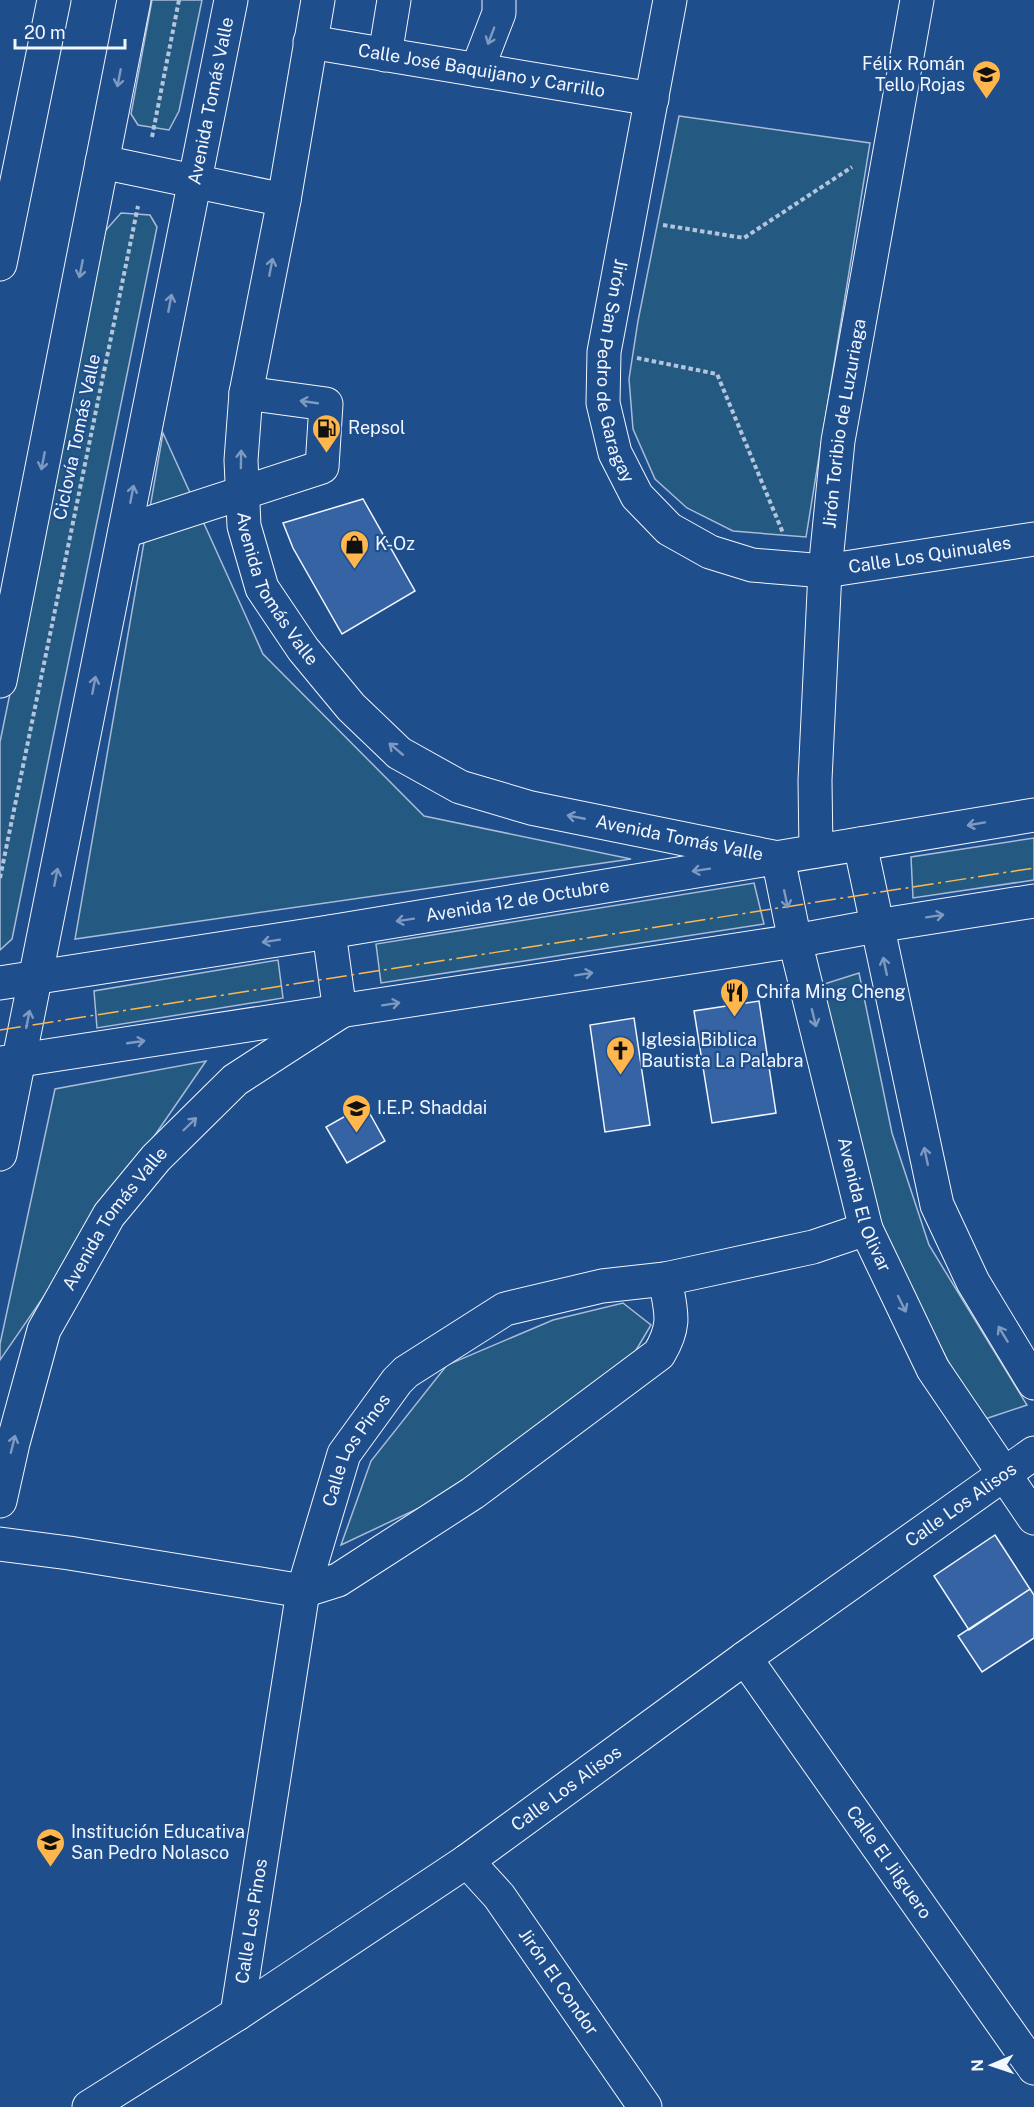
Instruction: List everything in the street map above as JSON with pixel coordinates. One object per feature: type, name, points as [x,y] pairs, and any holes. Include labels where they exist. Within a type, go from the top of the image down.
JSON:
[{"type":"street","points":[[0,264],[54,0]]},
{"type":"street","points":[[0,681],[134,0]]},
{"type":"street","name":"Avenida Tomás Valle","points":[[0,1154],[10,1061],[36,978],[231,0]]},
{"type":"street","name":"Avenida Tomás Valle","points":[[318,0],[284,200],[246,393],[241,460],[244,526],[262,588],[303,649],[351,707],[399,753],[460,787],[531,808],[778,858]]},
{"type":"street","points":[[385,55],[394,0]]},
{"type":"street","points":[[477,70],[499,13],[499,0]]},
{"type":"street","name":"Jirón San Pedro de Garagay","points":[[670,0],[604,352],[603,403],[615,453],[637,496],[669,529],[710,552],[752,565],[812,570]]},
{"type":"street","name":"Jirón Toribio de Luzuriaga","points":[[816,851],[812,570],[838,441],[918,0]]},
{"type":"street","name":"Calle José Baquijano y Carrillo","points":[[310,42],[652,99]]},
{"type":"street","points":[[102,162],[284,200]]},
{"type":"street","points":[[125,531],[322,466],[326,404],[246,393]]},
{"type":"street","name":"Calle Los Quinuales","points":[[812,570],[1034,539]]},
{"type":"street","name":"Avenida 12 de Octubre","points":[[0,983],[329,933],[1034,815]]},
{"type":"street","points":[[860,844],[937,1205],[973,1282],[1034,1383]]},
{"type":"street","name":"Avenida El Olivar","points":[[778,858],[795,941],[866,1229],[933,1369],[1034,1518]]},
{"type":"street","points":[[10,1061],[795,941],[1034,901]]},
{"type":"street","points":[[329,933],[340,1012]]},
{"type":"street","name":"Avenida Tomás Valle","points":[[0,1501],[13,1443],[44,1330],[109,1215],[156,1158],[235,1080],[340,1012]]},
{"type":"street","name":"Calle Los Pinos","points":[[237,2014],[303,1591],[344,1454],[397,1382],[406,1372],[505,1310],[602,1286],[665,1279],[813,1246],[866,1229]]},
{"type":"street","points":[[0,1544],[303,1591],[338,1580],[473,1493],[659,1354],[669,1338],[673,1318],[665,1279]]},
{"type":"street","name":"Calle Los Alisos","points":[[89,2107],[237,2014],[468,1860],[745,1658],[1034,1453]]},
{"type":"street","name":"Calle El Jilguero","points":[[745,1658],[1034,2068]]},
{"type":"street","name":"Jirón El Condor","points":[[468,1860],[499,1896],[645,2107]]},
{"type":"path","name":"Ciclovía Tomás Valle","points":[[0,878],[179,0]]},
{"type":"path","points":[[628,219],[744,238],[892,140]]},
{"type":"path","points":[[604,352],[717,375],[812,570]]},
{"type":"shaded area","points":[[152,0],[202,0],[179,111],[169,130],[138,125],[131,114]]},
{"type":"shaded area","points":[[679,116],[870,143],[806,537],[733,531],[687,508],[655,479],[633,429],[629,379],[638,321]]},
{"type":"shaded area","points":[[121,213],[150,215],[157,227],[12,939],[0,950],[0,742],[105,231]]},
{"type":"shaded area","points":[[163,433],[263,654],[424,816],[631,859],[75,939]]},
{"type":"shaded area","points":[[1034,838],[1034,880],[913,898],[911,857]]},
{"type":"shaded area","points":[[754,883],[764,924],[381,983],[376,944]]},
{"type":"shaded area","points":[[278,960],[283,998],[97,1028],[94,991]]},
{"type":"shaded area","points":[[859,973],[892,1133],[929,1245],[1027,1405],[979,1421],[921,1309],[871,1204],[818,986]]},
{"type":"shaded area","points":[[206,1061],[0,1360],[0,1344],[55,1089]]},
{"type":"shaded area","points":[[623,1303],[651,1325],[632,1357],[436,1500],[341,1545],[371,1461],[447,1365],[553,1320]]},
{"type":"building","name":"K-Oz","points":[[363,499],[415,591],[342,634],[293,548],[283,523]]},
{"type":"building","points":[[759,1001],[776,1113],[712,1123],[694,1011]]},
{"type":"building","name":"Iglesia Biblica Bautista La Palabra","points":[[634,1018],[650,1125],[605,1132],[590,1025]]},
{"type":"building","name":"I.E.P. Shaddai","points":[[365,1105],[385,1141],[347,1163],[326,1127]]},
{"type":"building","points":[[995,1535],[1030,1589],[969,1630],[934,1576]]},
{"type":"building","points":[[1030,1589],[1034,1595],[1034,1638],[982,1672],[958,1636]]},
{"type":"power","points":[[0,1030],[1034,868]]},
{"type":"place","name":"Félix Román Tello Rojas","points":[[986,100]]},
{"type":"place","name":"Repsol","points":[[327,454]]},
{"type":"place","name":"K-Oz","points":[[354,570]]},
{"type":"place","name":"Chifa Ming Cheng","points":[[735,1018]]},
{"type":"place","name":"Iglesia Biblica Bautista La Palabra","points":[[620,1076]]},
{"type":"place","name":"I.E.P. Shaddai","points":[[356,1134]]},
{"type":"place","name":"Institución Educativa San Pedro Nolasco","points":[[50,1868]]}]
